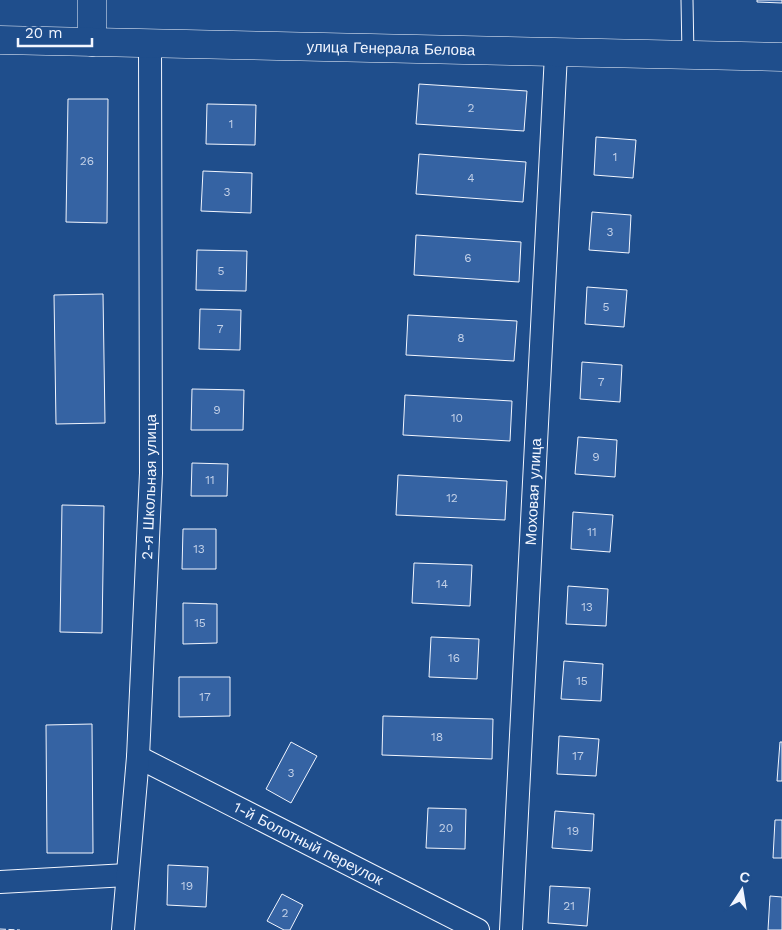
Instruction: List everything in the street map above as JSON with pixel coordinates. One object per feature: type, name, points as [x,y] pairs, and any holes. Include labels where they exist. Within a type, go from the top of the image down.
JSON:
[{"type":"street","points":[[92,0],[92,42]]},
{"type":"street","name":"улица Генерала Белова","points":[[0,40],[556,54],[782,57]]},
{"type":"street","name":"2-я Школьная улица","points":[[123,930],[138,756],[151,473],[150,43]]},
{"type":"street","name":"Моховая улица","points":[[511,930],[556,54]]},
{"type":"street","name":"1-й Болотный переулок","points":[[138,756],[478,930]]},
{"type":"street","points":[[0,882],[127,875]]},
{"type":"lane","points":[[687,0],[688,55]]},
{"type":"building","points":[[757,0],[782,0],[782,3],[757,2]]},
{"type":"building","points":[[419,84],[527,91],[524,131],[416,124]]},
{"type":"building","points":[[68,99],[108,99],[107,223],[66,222]]},
{"type":"building","points":[[207,104],[256,105],[255,145],[206,144]]},
{"type":"building","points":[[596,137],[636,140],[633,178],[594,175]]},
{"type":"building","points":[[419,154],[526,162],[523,202],[416,194]]},
{"type":"building","points":[[203,171],[252,173],[251,213],[201,211]]},
{"type":"building","points":[[592,212],[631,215],[629,253],[589,250]]},
{"type":"building","points":[[416,235],[521,242],[519,282],[414,275]]},
{"type":"building","points":[[197,250],[247,251],[246,291],[196,290]]},
{"type":"building","points":[[587,287],[627,290],[624,327],[585,324]]},
{"type":"building","points":[[103,294],[105,423],[56,424],[54,295]]},
{"type":"building","points":[[200,309],[241,310],[240,350],[199,349]]},
{"type":"building","points":[[408,315],[517,321],[514,361],[406,355]]},
{"type":"building","points":[[582,362],[622,365],[620,402],[580,399]]},
{"type":"building","points":[[192,389],[244,390],[243,430],[191,430]]},
{"type":"building","points":[[405,395],[512,401],[510,441],[403,435]]},
{"type":"building","points":[[578,437],[617,440],[615,477],[575,474]]},
{"type":"building","points":[[192,463],[228,464],[227,496],[191,496]]},
{"type":"building","points":[[398,475],[507,481],[505,520],[396,515]]},
{"type":"building","points":[[62,505],[104,506],[102,633],[60,632]]},
{"type":"building","points":[[573,512],[613,515],[610,552],[571,549]]},
{"type":"building","points":[[183,529],[216,529],[216,569],[182,569]]},
{"type":"building","points":[[414,563],[472,565],[470,606],[412,603]]},
{"type":"building","points":[[568,586],[608,589],[606,626],[566,624]]},
{"type":"building","points":[[183,603],[217,604],[217,643],[183,644]]},
{"type":"building","points":[[431,637],[479,639],[477,679],[429,677]]},
{"type":"building","points":[[564,661],[603,664],[601,701],[561,699]]},
{"type":"building","points":[[179,677],[230,677],[230,716],[179,717]]},
{"type":"building","points":[[383,716],[493,719],[492,759],[382,755]]},
{"type":"building","points":[[92,724],[93,853],[47,853],[46,725]]},
{"type":"building","points":[[559,736],[599,739],[596,776],[557,774]]},
{"type":"building","points":[[291,742],[317,756],[291,803],[266,789]]},
{"type":"building","points":[[780,742],[782,742],[782,781],[777,781]]},
{"type":"building","points":[[428,808],[466,809],[465,849],[426,848]]},
{"type":"building","points":[[555,811],[594,814],[592,851],[552,848]]},
{"type":"building","points":[[775,820],[782,820],[782,858],[773,858]]},
{"type":"building","points":[[168,865],[208,867],[206,907],[167,905]]},
{"type":"building","points":[[550,886],[590,888],[587,926],[548,923]]},
{"type":"building","points":[[282,894],[303,905],[290,930],[284,930],[267,921]]},
{"type":"building","points":[[770,896],[782,897],[782,930],[768,930]]},
{"type":"fence","points":[[0,929],[20,930]]}]
